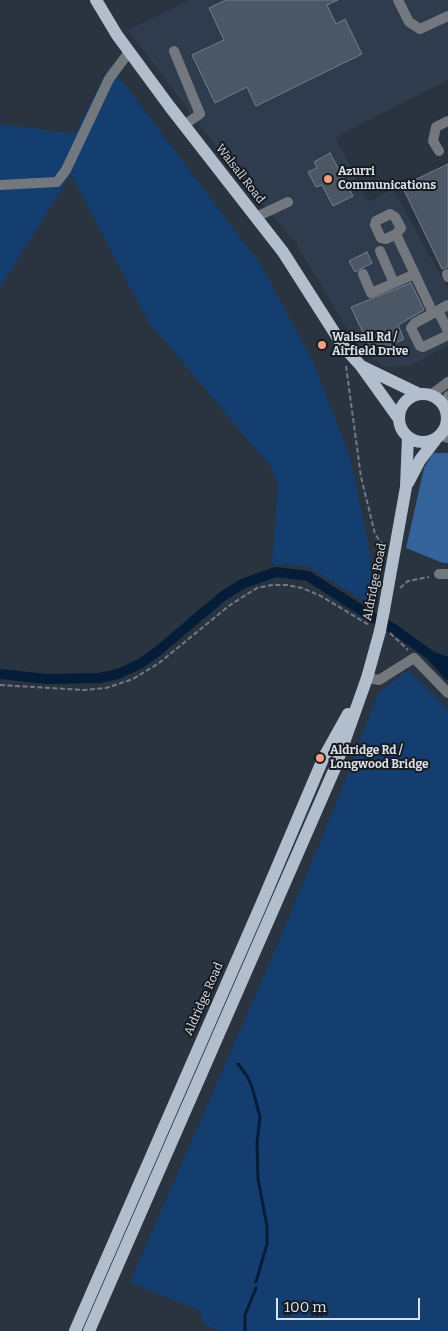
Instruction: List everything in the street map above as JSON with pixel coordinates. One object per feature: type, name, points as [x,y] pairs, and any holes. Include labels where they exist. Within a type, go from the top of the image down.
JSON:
[{"type":"main road","name":"Walsall Road","points":[[96,0],[129,52],[283,252],[343,346],[399,419]]},
{"type":"main road","name":"Walsall Road","points":[[360,366],[425,395]]},
{"type":"main road","points":[[425,395],[447,406],[447,423],[442,438],[423,443],[408,437],[402,429],[399,419],[400,411],[406,402],[425,395]]},
{"type":"main road","name":"Aldridge Road","points":[[89,1331],[335,768],[366,680],[384,610],[406,487],[408,437]]},
{"type":"main road","name":"Aldridge Road","points":[[406,487],[420,460],[442,438]]},
{"type":"main road","name":"Aldridge Road","points":[[75,1331],[323,759],[366,680]]},
{"type":"main road","points":[[165,1124],[178,1129]]},
{"type":"lane","points":[[398,0],[409,22],[420,29],[448,16]]},
{"type":"lane","points":[[174,51],[200,114],[184,125]]},
{"type":"lane","points":[[0,185],[57,182],[66,170],[109,79],[129,52]]},
{"type":"lane","points":[[440,151],[433,141],[436,127],[448,121]]},
{"type":"lane","points":[[256,217],[288,202]]},
{"type":"lane","points":[[396,234],[414,274],[448,331]]},
{"type":"lane","points":[[380,251],[394,283]]},
{"type":"lane","points":[[363,274],[371,293],[414,274]]},
{"type":"lane","points":[[448,305],[415,323],[411,328],[420,346],[423,347],[448,336]]},
{"type":"lane","points":[[425,395],[448,382]]},
{"type":"lane","points":[[366,680],[379,680],[414,658],[448,692]]},
{"type":"path","points":[[343,346],[361,477],[375,534],[393,560]]},
{"type":"path","points":[[396,591],[408,581],[444,574]]},
{"type":"path","points":[[0,685],[84,690],[106,688],[133,679],[159,663],[230,605],[257,588],[287,585],[302,588],[321,596],[366,624],[392,634],[414,658]]},
{"type":"shaded area","points":[[191,0],[448,0],[448,80],[335,137],[368,202],[393,189],[448,289],[448,345],[410,366],[385,367],[360,350],[295,242],[244,183],[128,30]]},
{"type":"shaded area","points":[[110,65],[261,265],[313,362],[350,458],[370,553],[372,606],[307,566],[272,564],[278,485],[271,467],[148,321],[71,174],[0,287],[0,124],[75,134]]},
{"type":"shaded area","points":[[433,453],[448,453],[448,563],[443,563],[406,548],[424,468]]},
{"type":"shaded area","points":[[409,670],[448,709],[448,1331],[219,1331],[203,1323],[200,1311],[130,1282],[274,953],[340,794],[378,693]]},
{"type":"building","points":[[226,0],[338,0],[327,5],[336,24],[345,19],[362,54],[256,106],[247,87],[215,103],[192,55],[224,40],[209,8]]},
{"type":"building","name":"Azurri Communications","points":[[330,153],[353,196],[333,206],[322,185],[316,187],[308,172],[317,168],[314,162]]},
{"type":"building","points":[[448,164],[448,267],[442,269],[402,186]]},
{"type":"building","points":[[367,252],[372,263],[355,272],[349,261]]},
{"type":"building","points":[[411,283],[424,310],[398,325],[404,339],[373,354],[351,307]]},
{"type":"waterway","points":[[0,674],[47,679],[99,678],[118,674],[140,664],[158,651],[223,596],[242,584],[276,572],[308,576],[394,629],[433,657],[448,662]]},
{"type":"waterway","points":[[433,658],[448,675]]},
{"type":"waterway","points":[[238,1064],[252,1087],[260,1117],[257,1143],[258,1179],[267,1226],[267,1244],[256,1282]]},
{"type":"waterway","points":[[245,1331],[245,1315],[256,1288]]},
{"type":"place","name":"Azurri Communications","points":[[328,179]]},
{"type":"place","name":"Walsall Rd / Airfield Drive","points":[[322,345]]},
{"type":"place","name":"Aldridge Rd / Longwood Bridge","points":[[320,758]]}]
